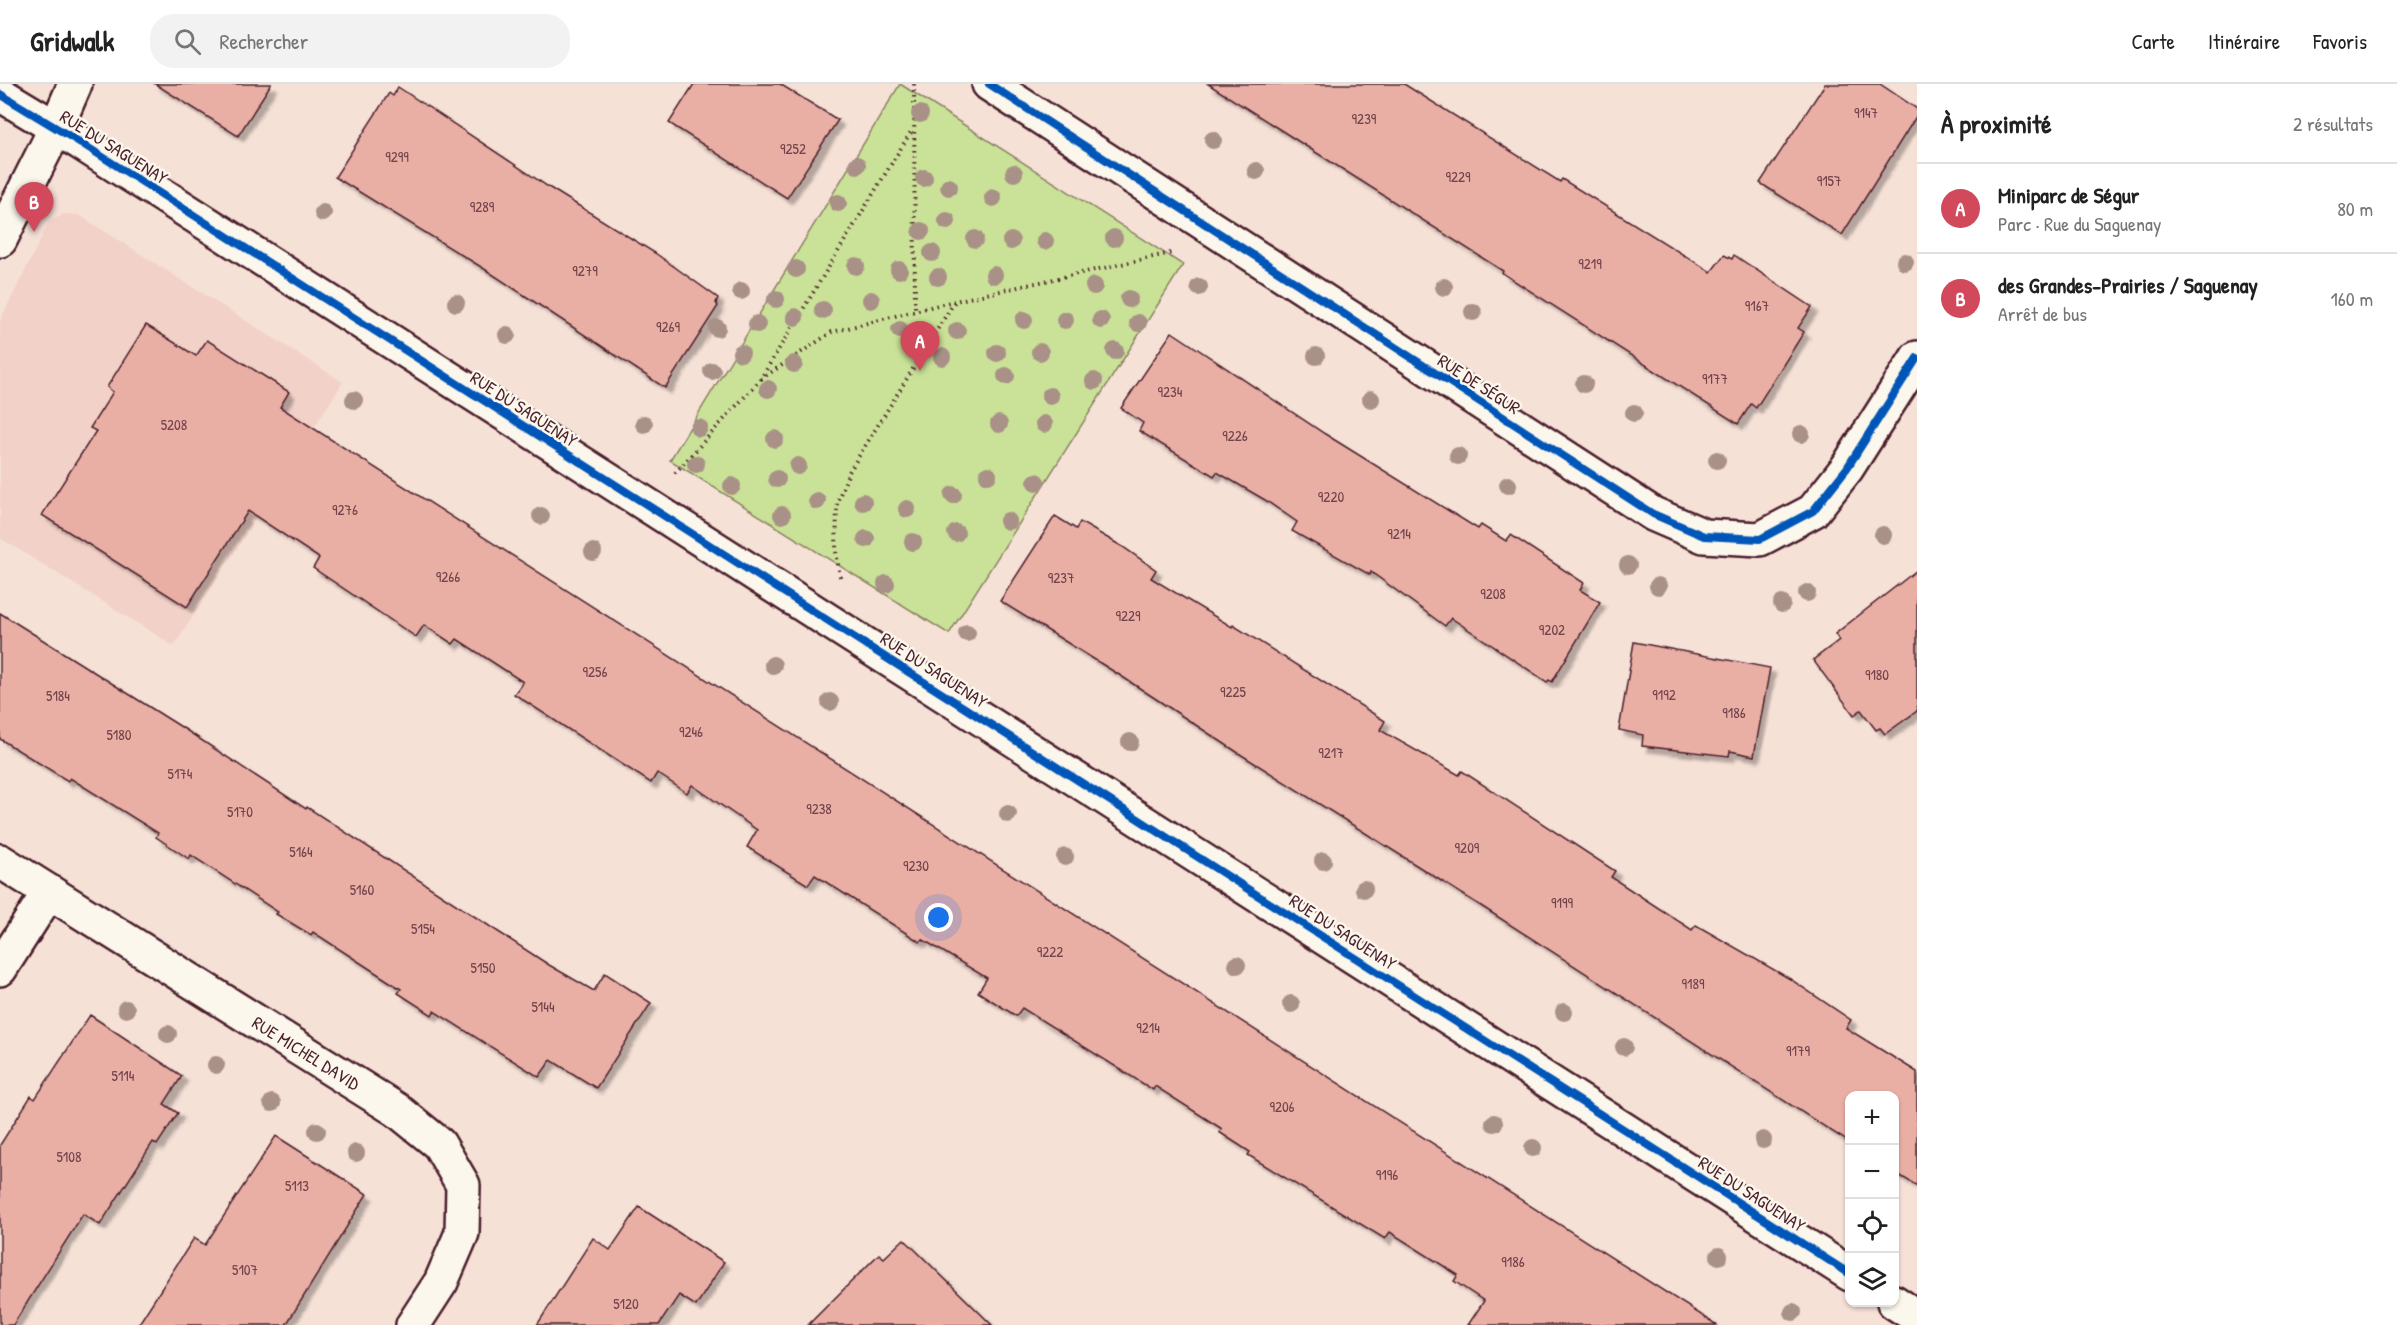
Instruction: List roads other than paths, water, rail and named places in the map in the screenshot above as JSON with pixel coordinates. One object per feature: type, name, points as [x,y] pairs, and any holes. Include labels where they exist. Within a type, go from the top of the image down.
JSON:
[{"type":"street","points":[[0,240],[57,128],[75,84]]},
{"type":"street","name":"RUE DE SÉGUR","points":[[989,84],[1653,514],[1704,536],[1760,539],[1813,511],[1847,468],[1917,358]]},
{"type":"street","name":"RUE DU SAGUENAY","points":[[0,94],[57,128],[1845,1271]]},
{"type":"street","name":"RUE MICHEL DAVID","points":[[0,861],[397,1110],[439,1144],[463,1185],[462,1233],[441,1282],[413,1325]]},
{"type":"street","points":[[0,969],[49,892]]},
{"type":"street","points":[[1899,1305],[1917,1317]]},
{"type":"place","name":"des Grandes-Prairies / Saguenay","points":[[34,232]]},
{"type":"place","name":"Miniparc de Ségur","points":[[920,371]]}]
